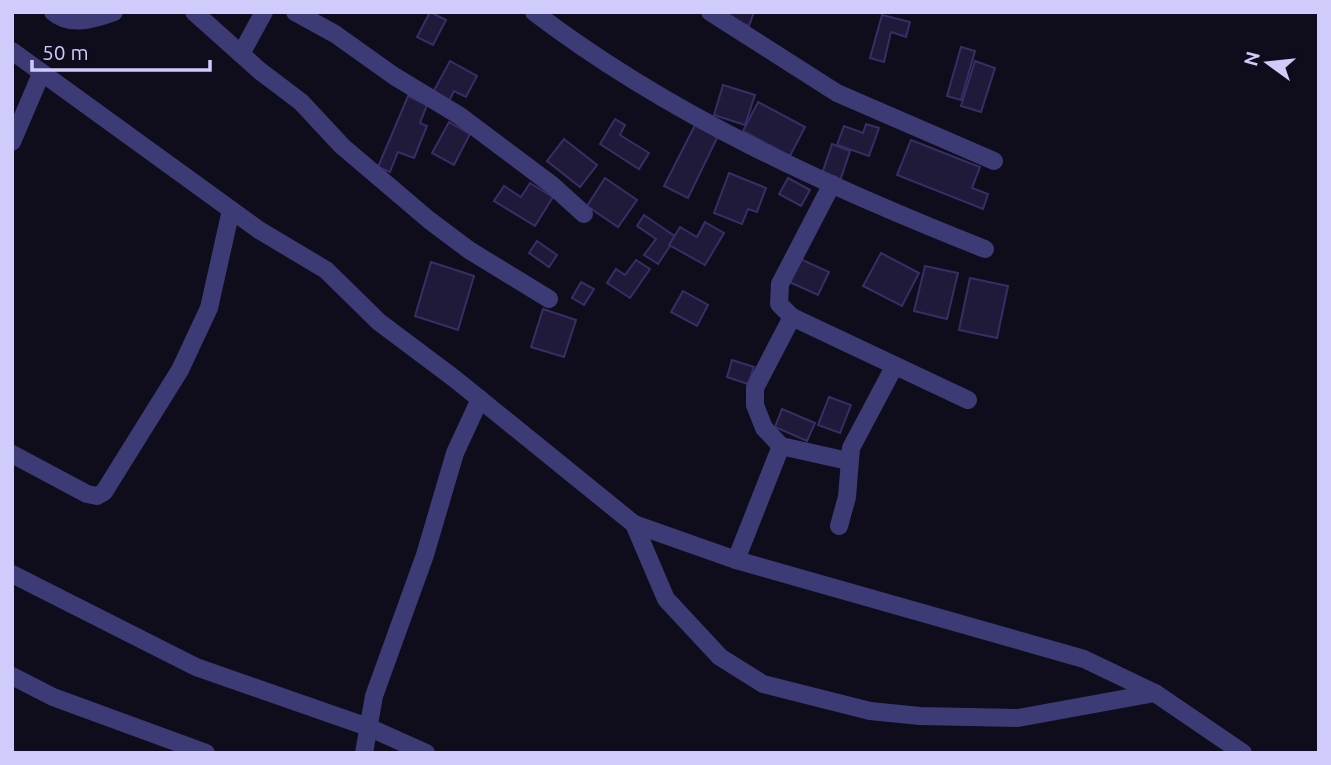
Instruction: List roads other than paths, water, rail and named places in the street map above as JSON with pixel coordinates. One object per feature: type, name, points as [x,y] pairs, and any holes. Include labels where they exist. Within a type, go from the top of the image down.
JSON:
[{"type":"street","points":[[53,12],[61,18],[80,21],[114,12]]},
{"type":"street","points":[[194,12],[301,102],[342,146],[429,220],[469,250],[549,299]]},
{"type":"street","points":[[241,54],[264,12]]},
{"type":"street","points":[[295,12],[335,34],[394,76],[460,116],[552,185],[584,214]]},
{"type":"street","points":[[534,12],[644,87],[877,206],[985,249]]},
{"type":"street","points":[[710,12],[837,93],[995,161]]},
{"type":"street","points":[[12,51],[231,210],[326,270],[379,322],[480,399],[634,524],[736,560],[1084,659],[1155,693],[1243,753]]},
{"type":"street","points":[[12,142],[41,74]]},
{"type":"street","points":[[832,184],[780,284],[779,304],[792,317],[968,400]]},
{"type":"street","points":[[12,454],[87,494],[97,496],[104,492],[180,370],[209,308],[231,210]]},
{"type":"street","points":[[792,317],[755,388],[755,405],[764,428],[781,446],[848,461]]},
{"type":"street","points":[[839,526],[847,497],[851,448],[894,367]]},
{"type":"street","points":[[364,753],[374,696],[425,555],[456,453],[480,399]]},
{"type":"street","points":[[736,560],[781,446]]},
{"type":"street","points":[[634,524],[666,599],[720,657],[763,684],[870,711],[1018,718],[1155,693]]},
{"type":"street","points":[[12,574],[196,667],[368,727],[426,753]]},
{"type":"street","points":[[12,676],[77,706],[206,753]]}]
